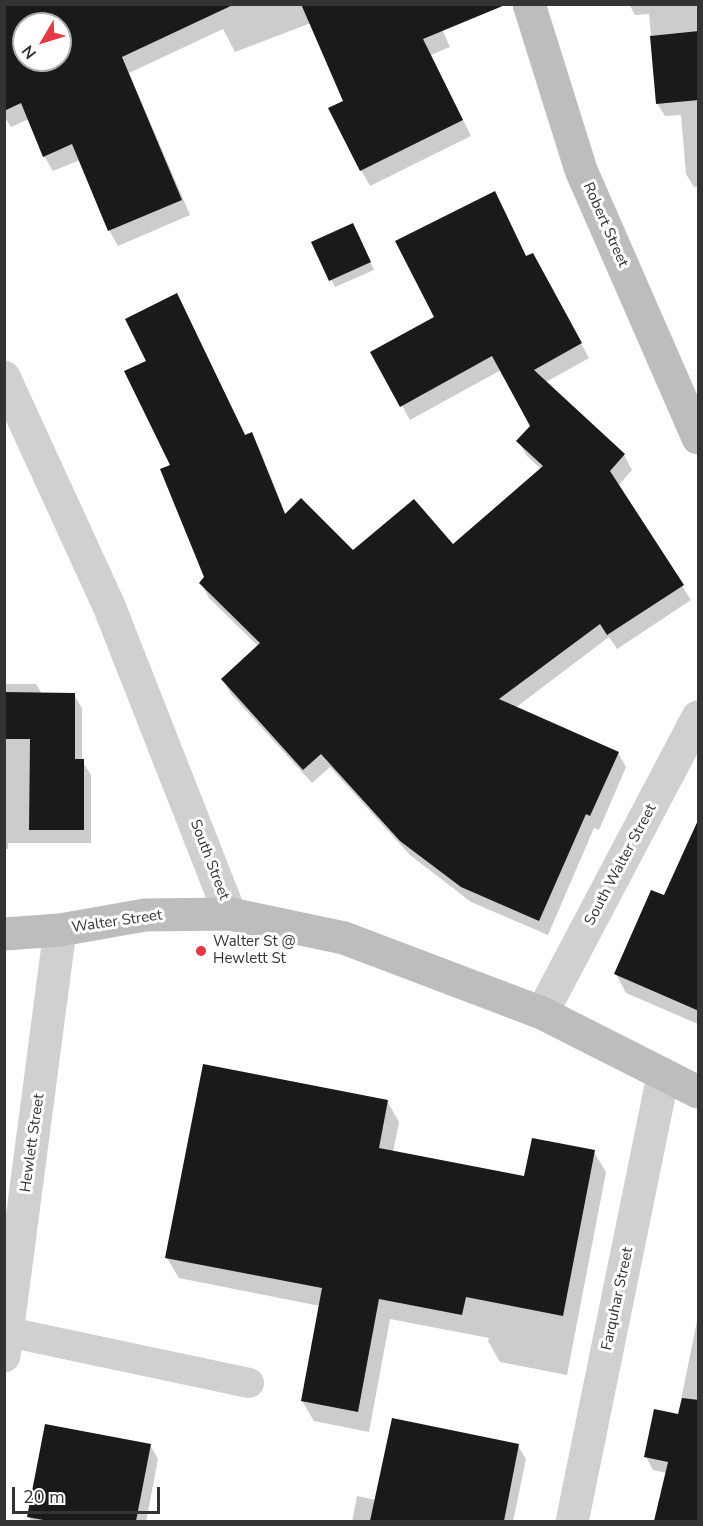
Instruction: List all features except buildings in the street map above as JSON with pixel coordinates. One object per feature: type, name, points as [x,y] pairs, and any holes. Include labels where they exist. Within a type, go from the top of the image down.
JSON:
[{"type":"street","name":"Robert Street","points":[[529,4],[580,170],[699,438]]},
{"type":"street","name":"South Street","points":[[4,377],[109,606],[230,914],[344,938],[542,1013],[663,1076],[699,1092]]},
{"type":"street","name":"South Walter Street","points":[[542,1013],[699,717]]},
{"type":"street","name":"Walter Street","points":[[4,934],[60,930],[145,915],[230,914]]},
{"type":"street","name":"Hewlett Street","points":[[6,1344],[60,930]]},
{"type":"street","name":"Farquhar Street","points":[[572,1521],[663,1076]]},
{"type":"lane","points":[[6,1344],[249,1383]]},
{"type":"place","name":"Walter St @ Hewlett St","points":[[201,951]]}]
